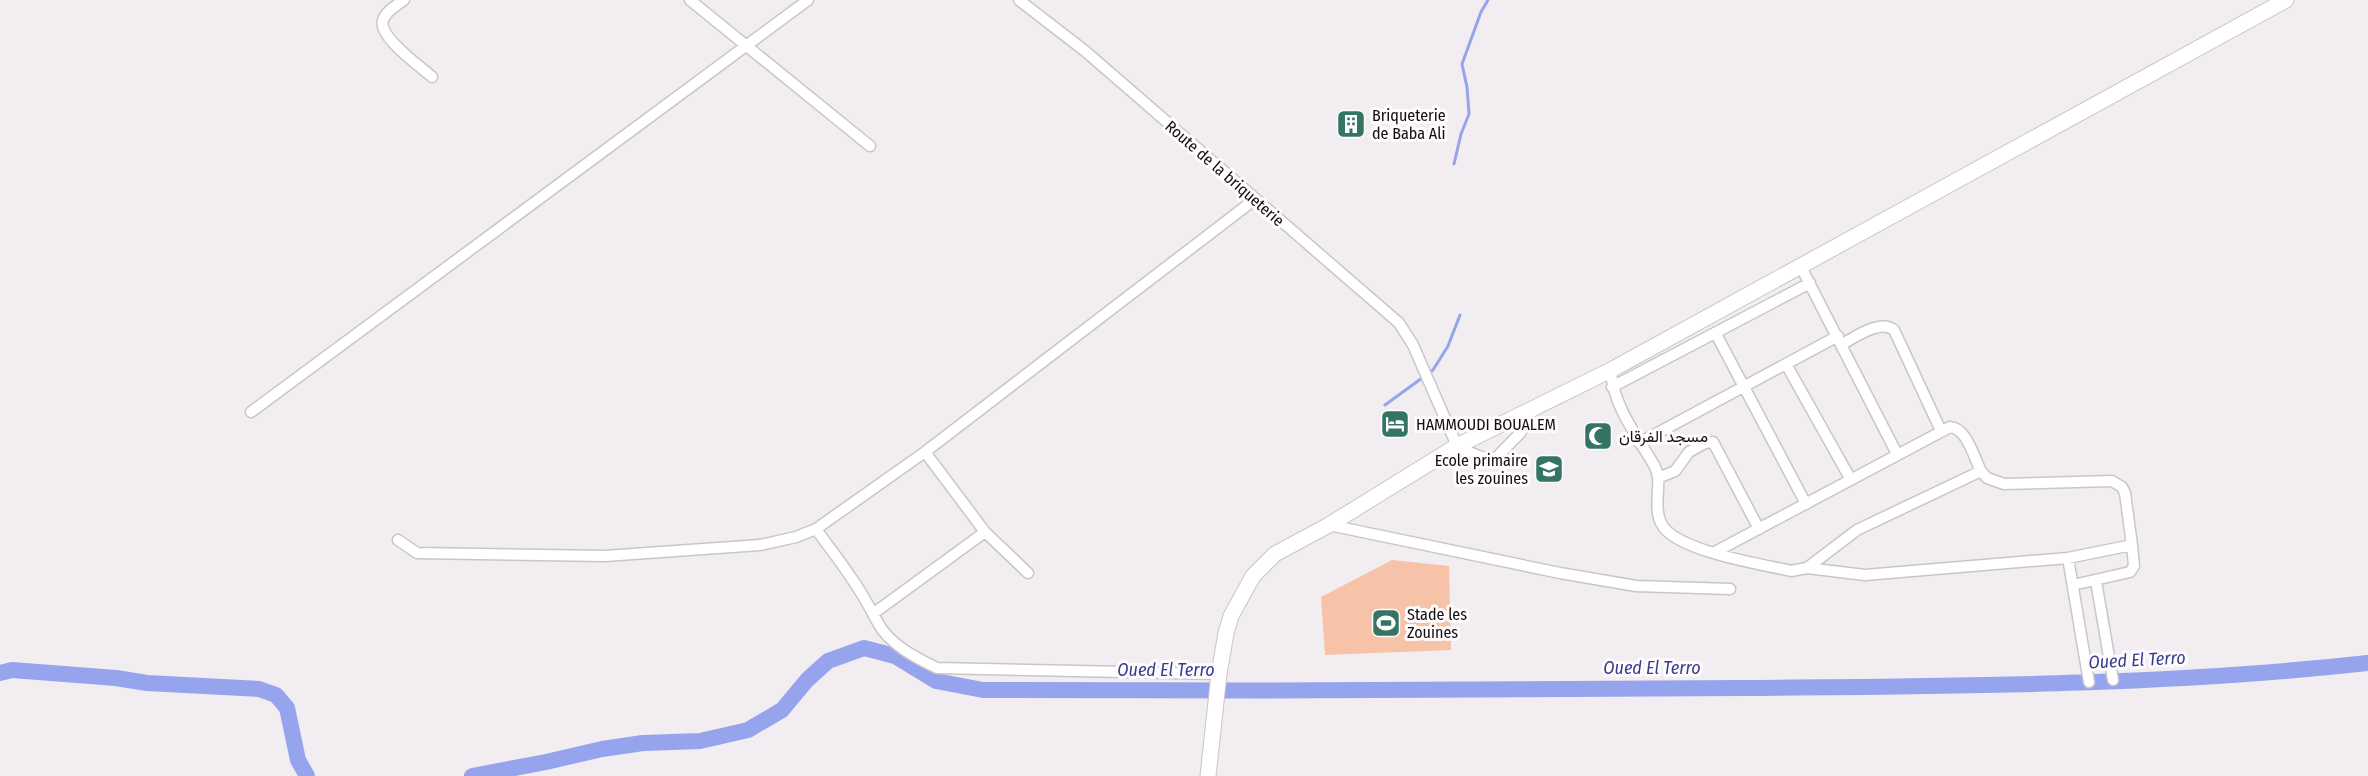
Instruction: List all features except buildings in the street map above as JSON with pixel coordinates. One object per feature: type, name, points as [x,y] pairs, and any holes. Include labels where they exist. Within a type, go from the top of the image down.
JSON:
[{"type":"main road","points":[[1208,776],[1218,682],[1231,616],[1252,576],[1275,554],[1329,525],[1457,446],[1611,370],[2286,0]]},
{"type":"street","points":[[404,0],[386,14],[382,30],[432,77]]},
{"type":"street","points":[[690,0],[870,146]]},
{"type":"street","points":[[251,412],[808,0]]},
{"type":"street","name":"Route de la briqueterie","points":[[1019,0],[1084,51],[1399,323],[1413,345],[1457,446]]},
{"type":"street","points":[[398,540],[417,553],[605,556],[760,544],[796,537],[816,529],[925,452],[1254,200]]},
{"type":"street","points":[[1801,267],[1897,454]]},
{"type":"street","points":[[1612,387],[1810,283]]},
{"type":"street","points":[[1639,443],[1786,364],[1840,340],[1880,326],[1889,326],[1894,330],[1941,431]]},
{"type":"street","points":[[1716,334],[1806,504]]},
{"type":"street","points":[[1786,364],[1851,480]]},
{"type":"street","points":[[1611,370],[1612,387],[1639,443],[1656,468],[1658,478],[1656,507],[1661,523],[1668,533],[1693,547],[1791,571],[1807,568],[1865,575],[2068,558],[2132,545]]},
{"type":"street","points":[[1715,552],[1897,454],[1941,431],[1954,427],[1960,430],[1987,478],[2004,484],[2105,480],[2117,484],[2125,493],[2134,566],[2130,572],[2073,585]]},
{"type":"street","points":[[1457,446],[1492,459],[1497,457],[1521,432]]},
{"type":"street","points":[[1658,478],[1675,471],[1689,452],[1713,442],[1759,529]]},
{"type":"street","points":[[925,452],[985,531],[1028,573]]},
{"type":"street","points":[[1807,568],[1857,531],[1981,471]]},
{"type":"street","points":[[1329,525],[1560,573],[1636,586],[1730,589]]},
{"type":"street","points":[[816,529],[874,613],[878,625],[917,659],[936,668],[1218,682]]},
{"type":"street","points":[[874,613],[985,531]]},
{"type":"street","points":[[2068,558],[2089,682]]},
{"type":"street","points":[[2096,581],[2113,680]]},
{"type":"shaded area","name":"Stade les Zouines","points":[[1392,560],[1449,566],[1451,650],[1325,655],[1321,597]]},
{"type":"waterway","points":[[1454,164],[1461,134],[1469,114],[1462,64],[1481,12],[1488,0]]},
{"type":"waterway","points":[[1385,405],[1433,370],[1448,346],[1460,315]]},
{"type":"waterway","name":"Oued El Terro","points":[[472,776],[602,749],[643,743],[700,741],[748,730],[782,710],[807,680],[828,661],[864,648],[895,656],[936,681],[983,690],[1268,691],[1977,685],[2212,676],[2368,663]]},
{"type":"waterway","points":[[0,673],[12,670],[116,678],[147,683],[259,689],[276,695],[287,708],[298,760],[307,776]]},
{"type":"place","name":"Briqueterie de Baba Ali","points":[[1351,124]]},
{"type":"place","name":"HAMMOUDI BOUALEM","points":[[1395,424]]},
{"type":"place","name":"مسجد الفرقان","points":[[1598,436]]},
{"type":"place","name":"Ecole primaire les zouines","points":[[1549,469]]},
{"type":"place","name":"Stade les Zouines","points":[[1386,623]]}]
